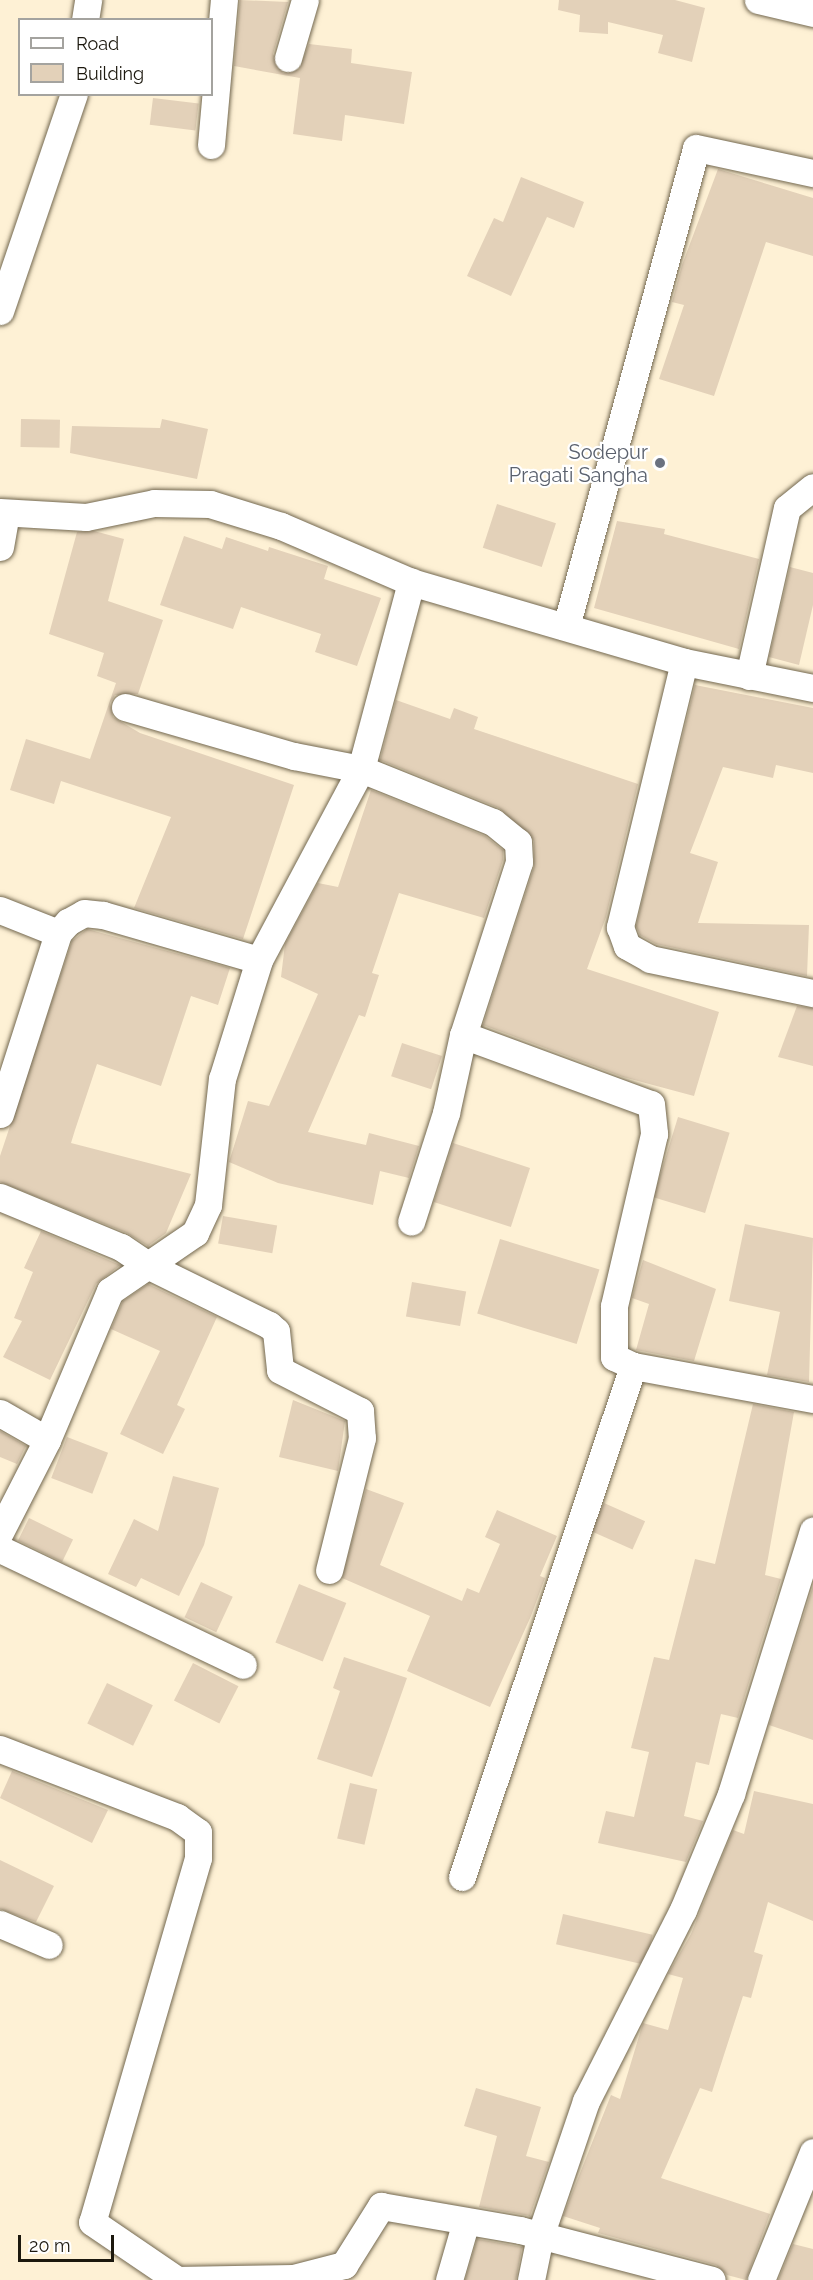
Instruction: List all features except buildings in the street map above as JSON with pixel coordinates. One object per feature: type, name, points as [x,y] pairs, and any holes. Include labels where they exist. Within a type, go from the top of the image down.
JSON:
[{"type":"street","points":[[85,18],[88,0]]},
{"type":"street","points":[[211,144],[224,0]]},
{"type":"street","points":[[288,58],[305,0]]},
{"type":"street","points":[[758,0],[813,13]]},
{"type":"street","points":[[0,311],[73,96]]},
{"type":"street","points":[[566,627],[696,148],[813,173]]},
{"type":"street","points":[[749,676],[787,508],[813,487]]},
{"type":"street","points":[[0,548],[3,513],[86,517],[154,503],[210,504],[281,526],[411,582],[684,662],[813,688]]},
{"type":"street","points":[[0,1532],[47,1440],[110,1291],[195,1233],[208,1205],[222,1079],[259,960],[361,770],[411,582]]},
{"type":"street","points":[[684,662],[620,927],[627,946],[650,959],[813,993]]},
{"type":"street","points":[[125,707],[294,756],[361,770],[493,822],[518,842],[519,862],[463,1035],[446,1113],[411,1222]]},
{"type":"street","points":[[0,910],[58,933]]},
{"type":"street","points":[[0,1114],[58,933],[84,914],[103,915],[259,960]]},
{"type":"street","points":[[463,1035],[651,1104],[654,1134],[610,1334],[614,1357],[633,1366],[813,1399]]},
{"type":"street","points":[[0,1197],[121,1247],[149,1266],[269,1325],[276,1331],[280,1370],[360,1411],[362,1438],[329,1570]]},
{"type":"street","points":[[462,1877],[633,1366]]},
{"type":"street","points":[[0,1413],[47,1440]]},
{"type":"street","points":[[531,2280],[540,2236],[586,2101],[683,1910],[731,1794],[813,1530]]},
{"type":"street","points":[[0,1549],[243,1665]]},
{"type":"street","points":[[0,1749],[177,1817],[198,1832],[198,1858],[92,2222],[175,2280],[293,2277],[345,2265],[381,2206],[540,2236],[712,2280]]},
{"type":"street","points":[[0,1924],[49,1945]]},
{"type":"street","points":[[761,2280],[813,2151]]},
{"type":"street","points":[[449,2280],[466,2221]]},
{"type":"place","name":"Sodepur Pragati Sangha","points":[[660,463]]}]
